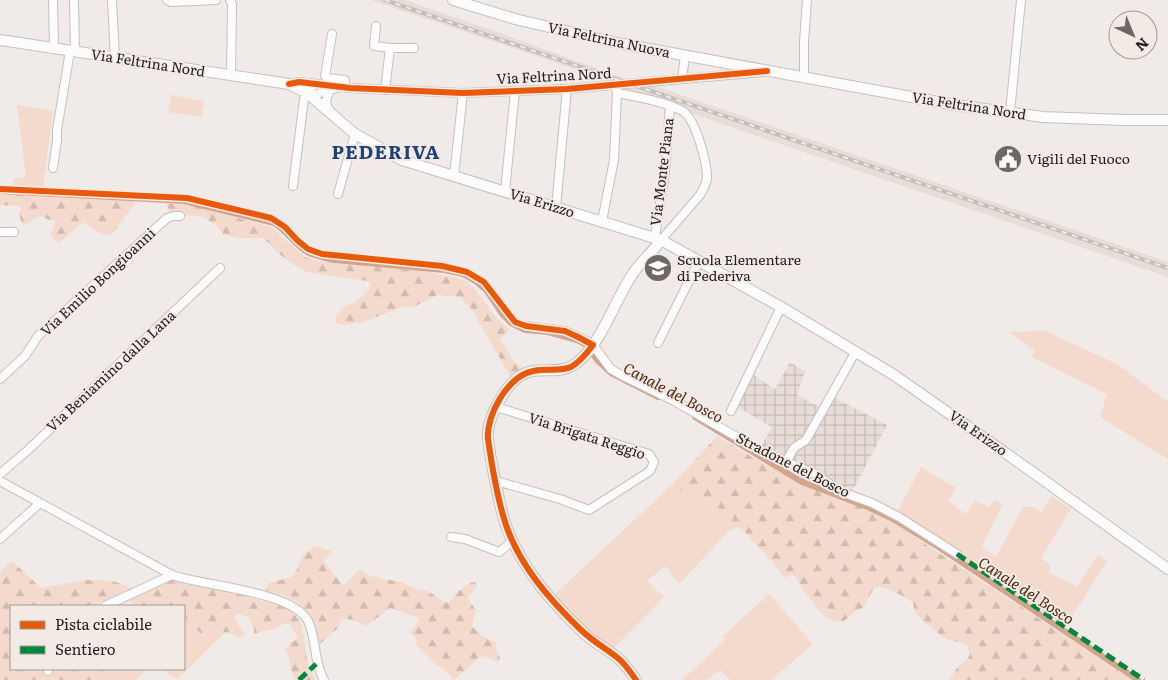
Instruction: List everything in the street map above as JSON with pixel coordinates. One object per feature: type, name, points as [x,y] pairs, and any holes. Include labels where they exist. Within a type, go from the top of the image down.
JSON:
[{"type":"main road","name":"Via Feltrina Nuova","points":[[453,0],[515,19],[599,40],[767,71]]},
{"type":"main road","name":"Via Feltrina Nord","points":[[0,40],[289,84]]},
{"type":"main road","name":"Via Feltrina Nord","points":[[767,71],[955,105],[1043,117],[1168,120]]},
{"type":"main road","name":"Via Erizzo","points":[[289,84],[309,95],[355,134],[402,160],[658,239],[856,351],[939,405],[1168,569]]},
{"type":"main road","points":[[636,680],[620,660],[592,640],[557,606],[530,573],[513,541],[504,517],[487,432],[489,421],[496,407],[509,386],[522,375],[542,369],[565,369],[578,362],[590,349],[631,276],[658,239]]},
{"type":"street","points":[[53,0],[54,48]]},
{"type":"street","points":[[53,168],[57,130],[72,51],[74,0]]},
{"type":"street","points":[[112,0],[115,58]]},
{"type":"street","points":[[167,0],[171,2],[216,0]]},
{"type":"street","points":[[230,0],[232,4],[231,75]]},
{"type":"street","points":[[804,77],[807,0]]},
{"type":"street","points":[[1010,112],[1021,0]]},
{"type":"street","points":[[376,26],[374,46],[414,48]]},
{"type":"street","points":[[332,34],[325,76],[327,78],[345,80],[343,87]]},
{"type":"street","points":[[385,90],[390,48]]},
{"type":"street","points":[[682,79],[685,56]]},
{"type":"street","name":"Via Feltrina Nord","points":[[289,84],[299,82],[385,90],[463,93],[567,89],[767,71]]},
{"type":"street","points":[[293,186],[302,108],[316,84]]},
{"type":"street","points":[[602,221],[614,160],[617,93],[615,85]]},
{"type":"street","name":"Via Feltrina Nord","points":[[309,95],[343,87]]},
{"type":"street","points":[[556,207],[567,89]]},
{"type":"street","points":[[330,90],[325,105],[334,116]]},
{"type":"street","points":[[505,191],[515,91]]},
{"type":"street","points":[[454,176],[463,93]]},
{"type":"street","points":[[617,93],[670,106],[685,113],[694,126],[702,153],[707,176],[700,195],[658,239]]},
{"type":"street","name":"Via Monte Piana","points":[[658,239],[670,106]]},
{"type":"street","points":[[338,194],[355,134]]},
{"type":"street","name":"Via Emilio Bongioanni","points":[[0,379],[25,356],[38,336],[167,218],[180,216]]},
{"type":"street","points":[[0,232],[14,232]]},
{"type":"street","points":[[658,343],[699,262]]},
{"type":"street","name":"Via Beniamino dalla Lana","points":[[0,474],[28,450],[220,268]]},
{"type":"street","points":[[731,411],[781,307]]},
{"type":"street","name":"Stradone del Bosco","points":[[526,326],[565,332],[585,340],[590,349],[611,369],[623,376],[674,401],[739,439],[815,474],[842,492],[872,503],[899,517],[957,554]]},
{"type":"street","points":[[786,462],[794,448],[806,440],[856,351]]},
{"type":"street","name":"Via Brigata Reggio","points":[[496,407],[649,454],[654,462],[650,471],[589,510],[560,499],[496,481]]},
{"type":"street","points":[[0,481],[172,575],[192,581],[226,586],[283,602],[298,609],[305,615],[311,629],[316,664],[324,680]]},
{"type":"street","points":[[0,539],[40,503]]},
{"type":"street","points":[[451,537],[465,539],[495,552],[499,552],[513,541]]},
{"type":"street","points":[[107,605],[172,575]]},
{"type":"shaded area","points":[[371,0],[405,0],[631,81],[613,82]]},
{"type":"shaded area","points":[[655,86],[1168,262],[1168,277],[620,89]]},
{"type":"shaded area","points":[[790,362],[805,372],[797,395],[825,410],[833,397],[887,425],[850,493],[759,450],[772,427],[737,407],[752,374],[775,389]]},
{"type":"green space","points":[[171,95],[204,101],[202,117],[168,112]]},
{"type":"green space","points":[[17,105],[53,111],[43,186],[14,185],[13,179],[26,177]]},
{"type":"green space","points":[[0,193],[136,201],[111,235],[102,235],[83,222],[59,243],[54,240],[51,234],[56,220],[40,216],[24,225],[19,212],[22,209],[19,206],[0,205]]},
{"type":"green space","points":[[166,203],[191,205],[271,227],[305,257],[314,260],[423,271],[466,281],[474,288],[498,320],[510,329],[500,339],[521,369],[510,376],[472,310],[460,297],[437,295],[414,307],[402,307],[363,322],[344,325],[335,323],[336,315],[344,307],[353,303],[367,292],[371,284],[367,281],[306,272],[279,254],[262,238],[237,238],[224,235],[204,217],[170,213]]},
{"type":"green space","points":[[1045,331],[1117,364],[1168,402],[1168,459],[1100,417],[1107,394],[1032,357],[1034,350],[1009,332]]},
{"type":"green space","points":[[717,436],[764,464],[803,478],[838,498],[886,518],[1132,680],[949,680],[957,668],[968,658],[970,654],[967,645],[944,638],[925,623],[915,612],[913,603],[888,589],[879,587],[874,588],[863,608],[857,610],[846,620],[835,621],[828,618],[814,605],[793,575],[789,575],[787,578],[783,576],[742,529],[738,527],[729,531],[729,526],[734,517],[718,508],[688,496],[673,484]]},
{"type":"green space","points":[[921,467],[956,488],[948,501],[966,514],[975,500],[988,507],[996,500],[1003,504],[982,546],[996,557],[1023,507],[1033,507],[1041,512],[1052,496],[1071,509],[1041,558],[1050,565],[1049,573],[1077,586],[1098,555],[1107,561],[1066,626],[896,514]]},
{"type":"green space","points":[[673,484],[687,495],[719,508],[735,517],[729,526],[729,531],[679,584],[665,566],[647,581],[664,597],[610,652],[553,596]]},
{"type":"green space","points":[[314,546],[333,552],[323,560],[343,586],[360,569],[369,575],[401,582],[419,590],[428,591],[448,603],[467,584],[475,582],[477,586],[467,598],[476,610],[472,626],[481,635],[496,643],[496,649],[500,658],[498,662],[484,656],[480,657],[454,680],[415,644],[417,639],[410,632],[419,621],[417,617],[390,608],[366,626],[350,619],[340,621],[340,626],[321,643],[316,644],[310,621],[302,606],[288,598],[265,590],[269,583],[291,577],[295,574],[303,555]]},
{"type":"green space","points":[[12,561],[41,588],[86,580],[113,581],[132,588],[95,605],[10,605],[10,670],[105,670],[99,675],[97,680],[0,680],[0,572]]},
{"type":"green space","points":[[168,579],[194,586],[230,592],[284,607],[297,617],[300,623],[307,658],[315,680],[296,680],[292,673],[289,657],[285,650],[298,637],[290,624],[285,623],[277,628],[254,634],[250,620],[241,614],[237,614],[234,617],[245,633],[242,637],[236,637],[228,632],[200,633],[185,618],[185,605],[132,605],[129,599]]},
{"type":"green space","points":[[769,594],[813,644],[771,680],[730,680],[720,670],[706,680],[682,680],[725,640],[723,636]]},
{"type":"green space","points":[[185,618],[200,633],[224,633],[178,679],[163,670],[185,670]]},
{"type":"green space","points":[[105,670],[147,670],[136,680],[97,680],[99,675]]},
{"type":"waterway","name":"Canale del Bosco","points":[[0,191],[184,201],[274,223],[302,249],[320,257],[334,260],[444,270],[463,274],[477,282],[487,291],[503,315],[511,323],[525,330],[548,332],[585,344],[598,361],[611,373],[658,397]]},
{"type":"waterway","name":"Canale del Bosco","points":[[695,417],[802,482],[868,507],[893,519],[940,548],[1138,680]]},
{"type":"railway","points":[[385,0],[1168,268]]},
{"type":"marked path","points":[[957,554],[1144,680]]},
{"type":"marked path","points":[[299,680],[316,664]]},
{"type":"cycle path","points":[[289,84],[299,82],[350,88],[463,93],[567,89],[767,71]]},
{"type":"cycle path","points":[[0,189],[187,198],[271,218],[285,227],[308,249],[322,254],[442,266],[467,272],[484,282],[515,322],[526,326],[565,331],[593,345],[571,367],[533,371],[515,380],[507,388],[495,408],[488,429],[488,439],[495,482],[506,525],[527,568],[568,618],[589,637],[622,661],[636,680]]},
{"type":"place","name":"Vigili del Fuoco","points":[[1008,159]]},
{"type":"place","name":"Scuola Elementare di Pederiva","points":[[658,268]]},
{"type":"district","name":"PEDERIVA","points":[[386,152]]}]
